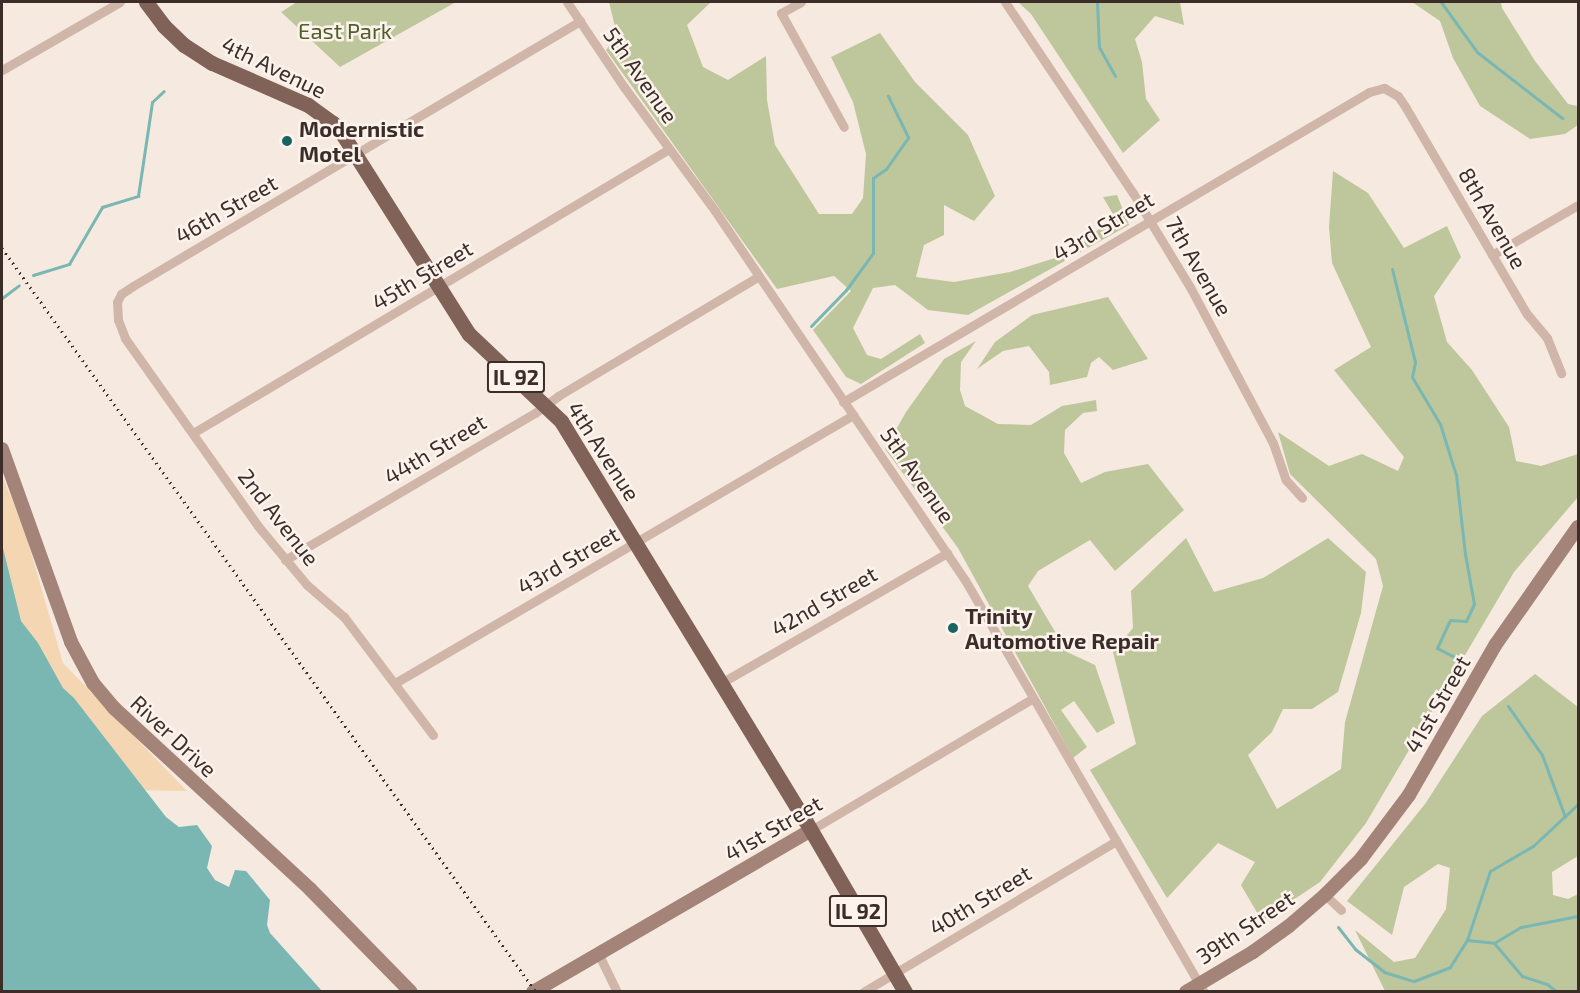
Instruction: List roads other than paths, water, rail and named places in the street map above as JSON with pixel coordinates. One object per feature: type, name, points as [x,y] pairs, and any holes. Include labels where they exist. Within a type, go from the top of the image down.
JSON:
[{"type":"main road","name":"4th Avenue","points":[[146,2],[164,26],[184,45],[212,63],[308,105],[333,123],[358,155],[469,334],[561,421],[811,830],[905,992]]},
{"type":"street","points":[[2,70],[120,2]]},
{"type":"street","name":"5th Avenue","points":[[567,2],[947,553],[1202,988]]},
{"type":"street","points":[[801,2],[781,13],[844,127]]},
{"type":"street","name":"7th Avenue","points":[[1005,2],[1150,221],[1190,287],[1282,462],[1286,480],[1302,498]]},
{"type":"street","name":"46th Street","points":[[116,308],[121,294],[132,286],[358,155],[580,21]]},
{"type":"street","name":"43rd Street","points":[[843,402],[1369,93],[1384,88]]},
{"type":"street","name":"8th Avenue","points":[[1384,88],[1398,96],[1406,108],[1527,314],[1546,338],[1561,373]]},
{"type":"street","name":"45th Street","points":[[193,433],[669,149]]},
{"type":"street","points":[[1492,255],[1578,205]]},
{"type":"street","name":"44th Street","points":[[285,560],[758,277]]},
{"type":"street","name":"2nd Avenue","points":[[116,308],[125,338],[258,526],[307,585],[344,616],[433,735]]},
{"type":"street","name":"43rd Street","points":[[395,683],[853,415]]},
{"type":"street","name":"River Drive","points":[[2,449],[71,642],[93,683],[114,708],[310,889],[411,992]]},
{"type":"street","name":"41st Street","points":[[1325,895],[1361,859],[1409,795],[1496,644],[1578,527]]},
{"type":"street","name":"42nd Street","points":[[721,683],[947,553]]},
{"type":"street","name":"41st Street","points":[[533,992],[1032,699]]},
{"type":"street","name":"40th Street","points":[[863,992],[1116,841]]},
{"type":"street","points":[[1325,895],[1341,910]]},
{"type":"street","name":"39th Street","points":[[1186,992],[1202,988],[1289,926],[1325,895]]},
{"type":"street","points":[[598,953],[617,992]]},
{"type":"water","points":[[2,544],[21,621],[38,643],[63,688],[74,698],[166,817],[179,827],[197,825],[212,846],[207,868],[215,880],[229,887],[235,870],[246,871],[270,900],[267,925],[270,933],[322,991],[2,991]]},
{"type":"waterway","points":[[1097,2],[1099,47],[1115,76]]},
{"type":"waterway","points":[[1441,2],[1477,52],[1562,118]]},
{"type":"waterway","points":[[33,275],[69,264],[102,207],[138,196],[152,102],[164,91]]},
{"type":"waterway","points":[[811,326],[846,290],[873,253],[873,178],[886,169],[908,137],[888,96]]},
{"type":"waterway","points":[[1392,269],[1415,362],[1412,377],[1440,424],[1456,475],[1465,554],[1474,604],[1466,621],[1450,620],[1437,648],[1455,657]]},
{"type":"waterway","points":[[2,298],[19,285]]},
{"type":"waterway","points":[[1508,706],[1542,755],[1565,817]]},
{"type":"waterway","points":[[1338,927],[1355,949],[1384,972],[1414,981],[1450,967],[1467,940],[1490,871],[1533,846],[1578,804]]},
{"type":"waterway","points":[[1494,943],[1521,927],[1578,916]]},
{"type":"waterway","points":[[1467,940],[1494,943],[1522,976],[1547,984],[1557,992]]},
{"type":"railway","points":[[2,248],[536,992]]},
{"type":"place","name":"Modernistic Motel","points":[[287,141]]},
{"type":"place","name":"Trinity Automotive Repair","points":[[953,628]]},
{"type":"park label","name":"East Park","points":[[345,31]]}]
